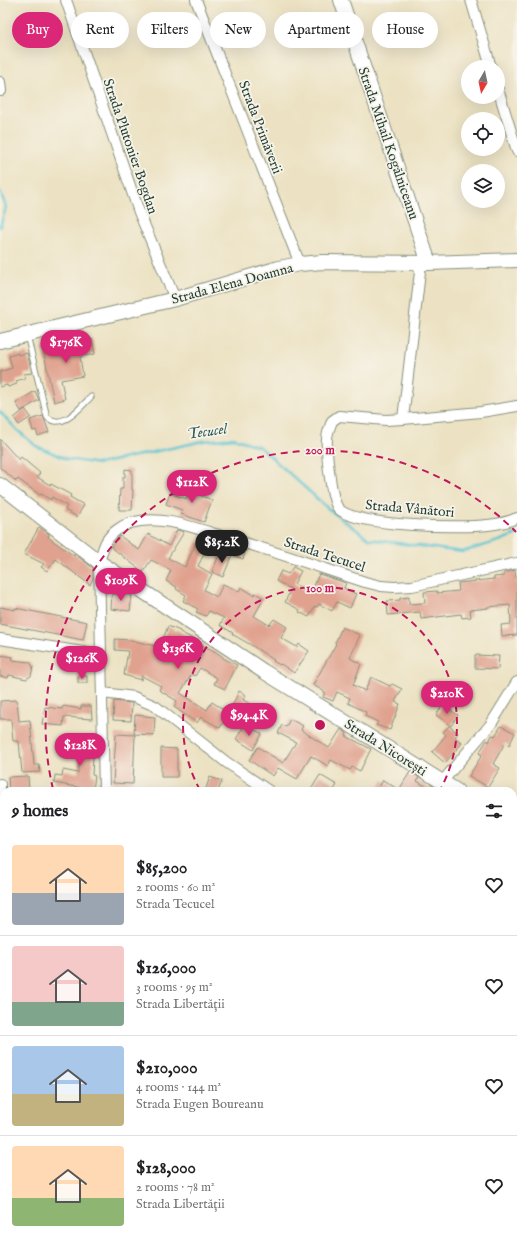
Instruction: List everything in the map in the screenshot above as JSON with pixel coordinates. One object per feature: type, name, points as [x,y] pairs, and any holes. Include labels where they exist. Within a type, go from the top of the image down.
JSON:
[{"type":"main road","name":"Strada Mihail Kogălniceanu","points":[[341,0],[425,263]]},
{"type":"main road","name":"Strada Elena Doamna","points":[[0,341],[175,299],[279,268],[300,264],[322,262],[425,263],[517,260]]},
{"type":"main road","name":"Strada Nicorești","points":[[0,485],[99,562],[263,671],[450,787]]},
{"type":"street","name":"Strada Plutonier Bogdan","points":[[66,0],[139,212],[175,299]]},
{"type":"street","name":"Strada Primăverii","points":[[196,0],[300,264]]},
{"type":"street","points":[[471,0],[489,60]]},
{"type":"street","points":[[503,104],[517,151]]},
{"type":"street","points":[[403,419],[425,263]]},
{"type":"street","name":"Strada Vânători","points":[[517,406],[481,412],[386,420],[339,416],[332,421],[327,438],[333,495],[338,508],[350,516],[365,520],[461,527],[488,525],[510,521],[517,518]]},
{"type":"street","name":"Strada Tecucel","points":[[99,562],[106,542],[118,529],[128,524],[145,521],[160,521],[180,524],[264,548],[381,586],[412,586],[517,563]]},
{"type":"street","points":[[99,562],[104,787]]},
{"type":"street","points":[[0,639],[102,655]]},
{"type":"street","points":[[442,782],[491,724],[517,682]]},
{"type":"street","points":[[103,693],[134,697],[155,706],[226,762],[263,787]]},
{"type":"street","points":[[0,784],[0,792]]},
{"type":"lane","points":[[27,335],[47,417],[51,420],[66,420],[91,397]]},
{"type":"building","points":[[92,339],[95,354],[80,357],[83,376],[61,380],[65,399],[54,402],[43,349]]},
{"type":"building","points":[[18,353],[18,355],[27,353],[32,373],[24,374],[25,378],[16,381],[17,384],[8,387],[7,385],[0,387],[0,372],[12,368],[9,356]]},
{"type":"building","points":[[35,391],[39,400],[21,411],[16,403]]},
{"type":"building","points":[[25,409],[31,417],[19,425],[14,418]]},
{"type":"building","points":[[43,416],[49,432],[38,436],[36,430],[33,431],[30,420]]},
{"type":"building","points":[[0,439],[19,460],[21,457],[40,473],[37,477],[71,495],[70,497],[84,505],[77,517],[65,510],[67,506],[52,497],[51,500],[41,494],[40,495],[18,479],[16,481],[0,468]]},
{"type":"building","points":[[125,469],[132,470],[132,510],[119,510],[120,489],[123,489]]},
{"type":"building","points":[[193,483],[202,486],[199,495],[212,500],[204,522],[181,514],[182,510],[166,504],[170,493],[186,499]]},
{"type":"building","points":[[39,527],[49,534],[48,537],[74,556],[75,554],[93,568],[93,578],[90,585],[56,559],[47,571],[41,567],[44,564],[24,554]]},
{"type":"building","points":[[177,530],[184,532],[168,558],[185,567],[197,541],[208,546],[198,566],[212,574],[204,590],[217,597],[223,584],[239,591],[241,587],[254,595],[255,593],[264,598],[254,616],[269,625],[274,619],[287,627],[281,638],[297,647],[299,644],[309,651],[294,673],[281,664],[280,665],[273,661],[274,660],[220,625],[224,618],[209,611],[206,616],[196,612],[198,609],[183,601],[186,595],[176,589],[177,587],[166,581],[171,570],[151,560],[143,572],[111,547],[120,536],[139,550],[148,534],[169,546]]},
{"type":"building","points":[[235,547],[246,550],[243,559],[232,555]]},
{"type":"building","points":[[221,550],[232,555],[223,577],[212,572]]},
{"type":"building","points":[[293,567],[301,571],[294,584],[311,593],[319,574],[346,583],[344,588],[356,594],[350,608],[337,602],[332,611],[319,604],[317,607],[315,606],[309,617],[285,602],[291,589],[276,581],[281,571],[288,574]]},
{"type":"building","points":[[515,570],[517,586],[517,635],[502,636],[501,625],[511,624],[510,605],[470,610],[471,617],[462,618],[461,614],[421,619],[420,612],[388,615],[387,601],[400,600],[400,598],[409,597],[409,604],[425,603],[424,592],[437,591],[437,593],[459,591],[458,583],[494,579],[494,577],[504,576],[504,573]]},
{"type":"building","points":[[112,594],[132,595],[130,611],[111,609]]},
{"type":"building","points":[[0,607],[15,610],[15,608],[87,622],[83,640],[0,624]]},
{"type":"building","points":[[168,626],[180,631],[197,641],[197,643],[216,652],[223,658],[237,665],[225,689],[214,684],[217,678],[200,668],[195,676],[192,674],[180,693],[207,710],[212,702],[229,713],[220,728],[201,717],[197,723],[174,707],[177,701],[159,690],[161,686],[142,676],[141,680],[124,675],[128,651],[115,650],[115,639],[130,640],[160,647]]},
{"type":"building","points":[[342,627],[360,635],[350,658],[361,664],[353,685],[365,691],[371,677],[390,686],[392,684],[402,689],[395,702],[400,704],[390,730],[376,725],[378,722],[365,716],[366,712],[348,703],[350,698],[337,692],[333,701],[323,697],[325,692],[313,685],[336,644],[335,643]]},
{"type":"building","points":[[0,655],[13,657],[12,660],[30,662],[33,667],[31,676],[26,679],[9,675],[8,678],[0,676]]},
{"type":"building","points":[[475,655],[499,656],[498,669],[475,668]]},
{"type":"building","points":[[78,676],[87,676],[87,683],[78,683]]},
{"type":"building","points":[[239,691],[246,695],[243,700],[251,704],[245,715],[231,708]]},
{"type":"building","points":[[17,700],[19,721],[30,720],[34,765],[39,765],[40,772],[22,773],[19,741],[13,741],[11,719],[0,719],[0,701]]},
{"type":"building","points":[[114,701],[132,703],[131,721],[113,720]]},
{"type":"building","points":[[443,705],[458,715],[451,726],[436,715]]},
{"type":"building","points":[[63,706],[81,709],[81,706],[91,706],[92,719],[64,717],[63,726],[42,724],[45,707],[62,709]]},
{"type":"building","points":[[135,715],[155,717],[154,735],[134,734]]},
{"type":"building","points":[[290,719],[303,726],[301,730],[329,748],[341,729],[347,733],[346,736],[371,749],[360,771],[352,767],[350,770],[331,760],[328,766],[311,756],[297,779],[278,768],[273,776],[249,760],[258,747],[283,763],[296,742],[278,733],[282,725],[286,727]]},
{"type":"building","points":[[245,724],[262,734],[253,750],[236,739]]},
{"type":"building","points":[[449,726],[458,733],[455,737],[462,743],[445,763],[432,752],[446,735],[443,732]]},
{"type":"building","points":[[501,726],[515,733],[509,746],[505,743],[493,764],[500,768],[488,787],[469,776],[482,755],[479,753],[487,740],[489,742],[492,735],[495,736]]},
{"type":"building","points":[[116,734],[135,735],[133,784],[113,783]]},
{"type":"building","points":[[72,738],[91,739],[93,756],[92,775],[95,776],[93,787],[76,787],[54,783],[55,775],[62,776],[63,770],[78,773],[79,753],[74,753]]},
{"type":"building","points":[[161,748],[177,749],[177,777],[161,777]]},
{"type":"building","points":[[410,772],[419,777],[417,781],[427,787],[401,787]]},
{"type":"building","points":[[320,775],[337,785],[336,787],[312,787]]},
{"type":"building","points":[[28,776],[29,787],[9,787],[8,777]]},
{"type":"building","points":[[210,777],[222,781],[220,787],[206,787]]},
{"type":"building","points":[[383,780],[394,787],[379,787]]},
{"type":"waterway","name":"Tecucel","points":[[0,191],[6,207],[0,227]]},
{"type":"waterway","name":"Tecucel","points":[[0,412],[17,430],[36,446],[67,459],[99,464],[203,441],[234,438],[260,447],[331,511],[369,539],[462,552],[517,534]]}]
